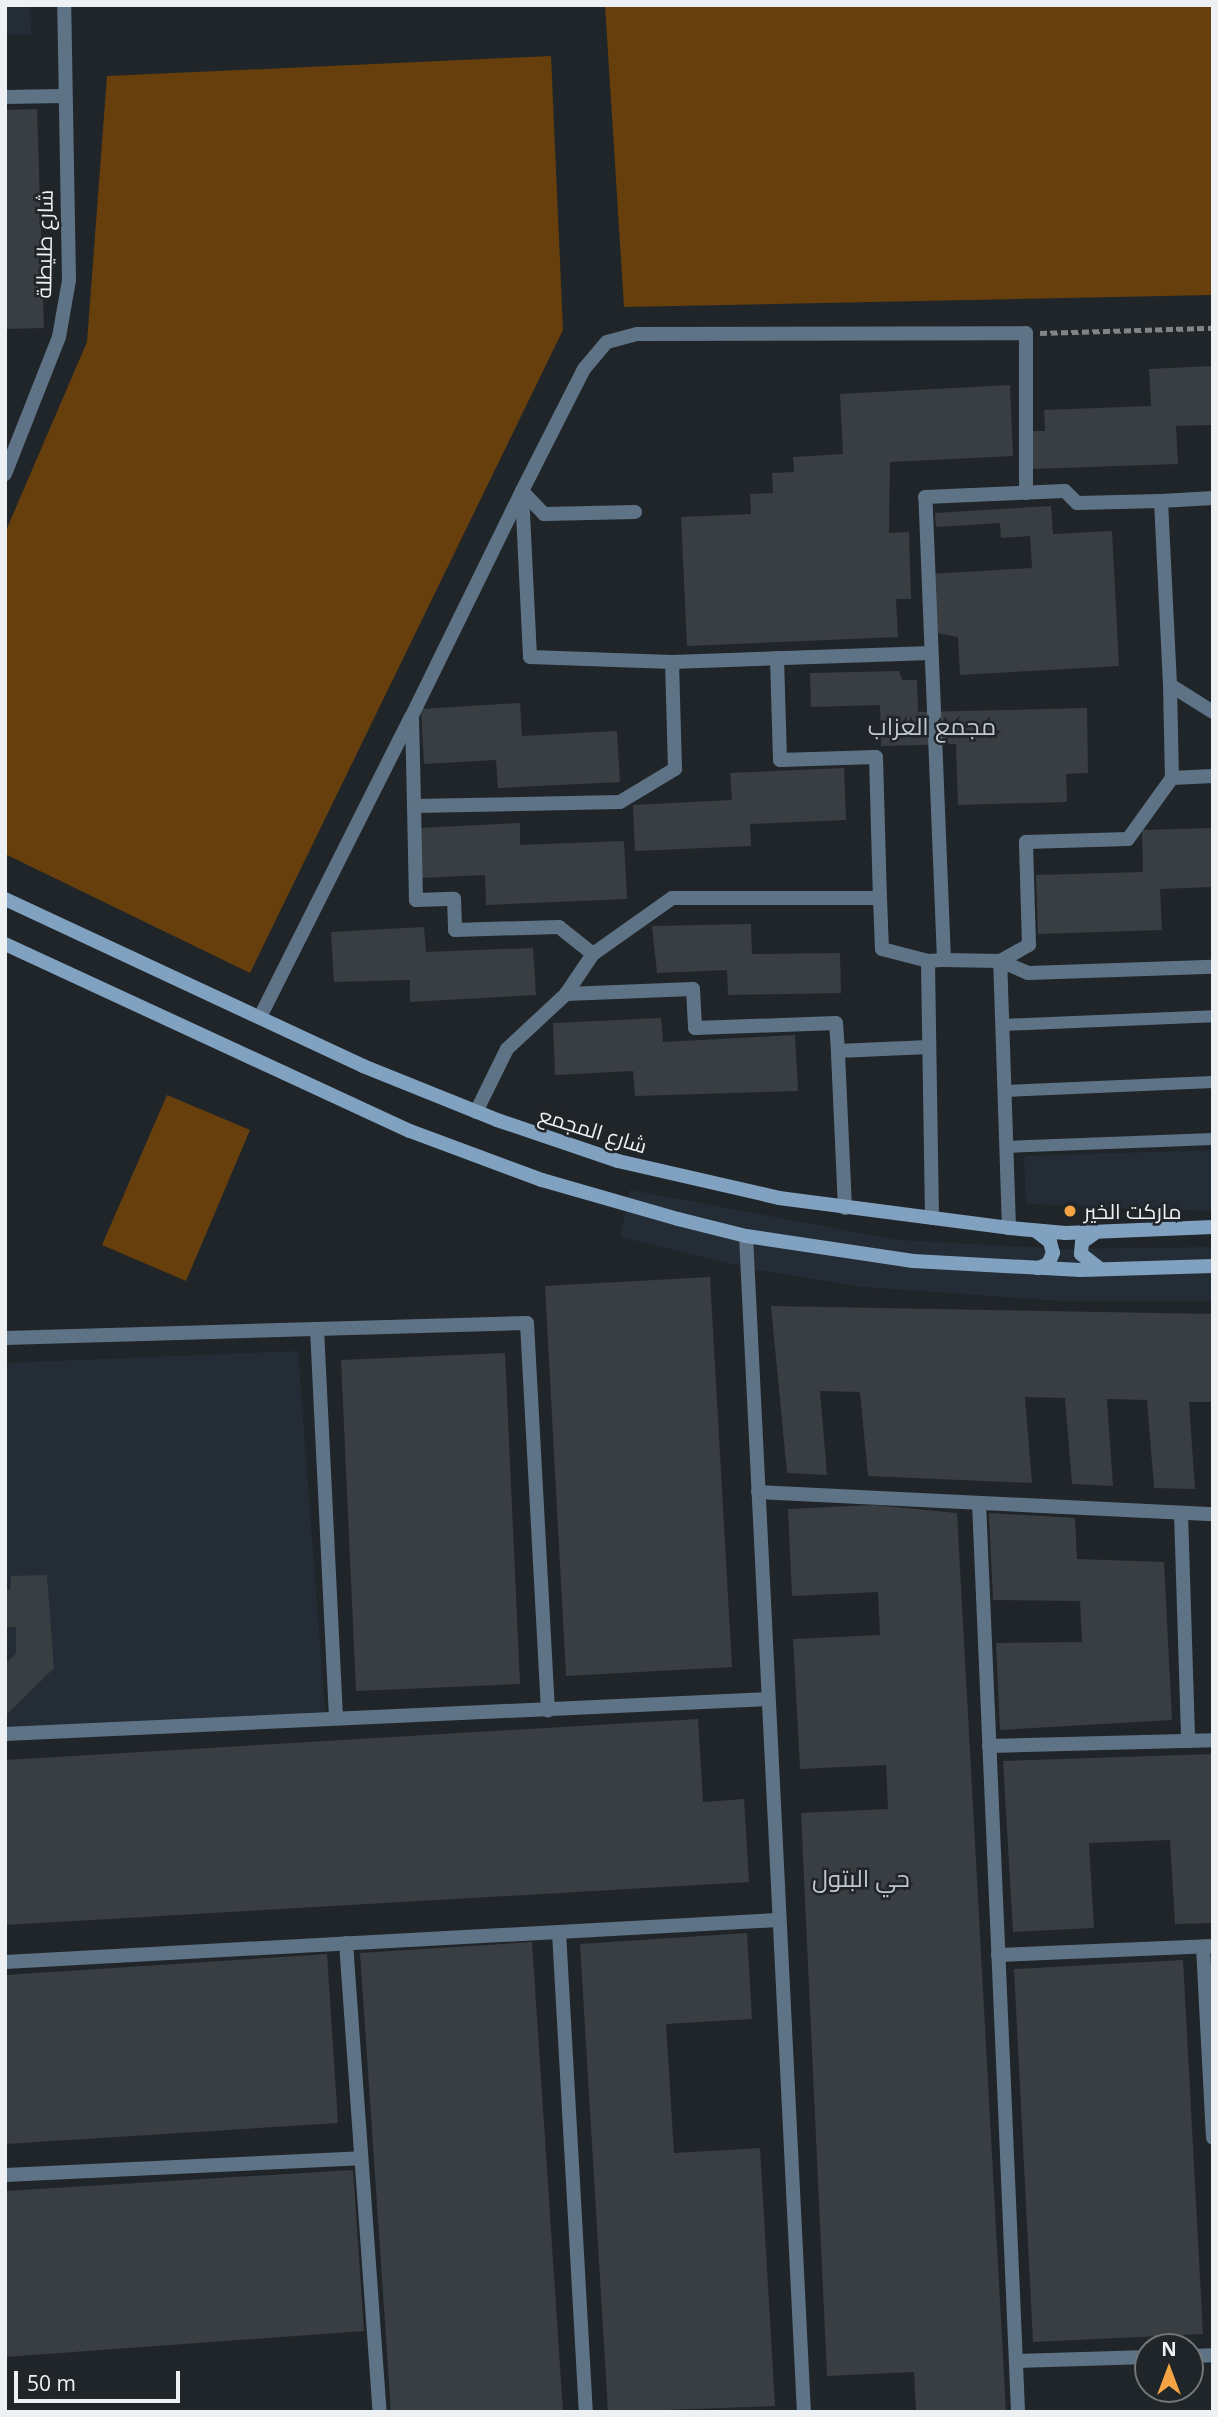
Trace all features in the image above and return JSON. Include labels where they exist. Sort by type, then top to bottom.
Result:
[{"type":"street","name":"شارع طليطلة","points":[[5,474],[59,337],[69,280],[64,5]]},
{"type":"street","points":[[5,97],[64,96]]},
{"type":"street","points":[[260,1017],[584,369],[607,342],[637,334],[1026,333],[1026,493]]},
{"type":"street","points":[[522,491],[544,514],[635,512]]},
{"type":"street","points":[[522,491],[530,657],[672,662],[931,653]]},
{"type":"street","points":[[944,960],[925,497],[1065,491],[1077,503],[1213,498]]},
{"type":"street","points":[[1000,961],[1029,945],[1026,842],[1128,839],[1172,778],[1161,501]]},
{"type":"street","points":[[777,658],[780,760],[876,757],[882,949],[928,961],[1000,961],[1028,974],[1213,967]]},
{"type":"street","points":[[414,806],[620,802],[675,769],[672,662]]},
{"type":"street","points":[[1170,685],[1213,712]]},
{"type":"street","points":[[412,716],[416,900],[454,899],[455,930],[559,927],[593,954]]},
{"type":"street","points":[[1172,778],[1213,776]]},
{"type":"street","points":[[476,1112],[507,1049],[566,994],[593,954],[672,898],[880,898]]},
{"type":"street","name":"شارع المجمع","points":[[5,899],[260,1017],[476,1112],[566,1145],[671,1175],[845,1208],[1036,1231],[1213,1227]]},
{"type":"street","points":[[5,944],[432,1140],[610,1201],[746,1236],[913,1261],[1033,1269],[1101,1270],[1213,1266]]},
{"type":"street","points":[[928,961],[932,1218]]},
{"type":"street","points":[[1000,961],[1009,1228]]},
{"type":"street","points":[[566,994],[693,989],[695,1028],[836,1023],[845,1208]]},
{"type":"street","points":[[838,1051],[929,1047]]},
{"type":"street","points":[[1033,1269],[1048,1264],[1053,1253],[1050,1242],[1036,1231]]},
{"type":"street","points":[[1100,1231],[1086,1237],[1081,1248],[1088,1264],[1101,1270]]},
{"type":"street","points":[[746,1236],[777,1920],[804,2412]]},
{"type":"street","points":[[5,1338],[527,1323],[548,1710]]},
{"type":"street","points":[[317,1329],[336,1718]]},
{"type":"street","points":[[758,1492],[1213,1514]]},
{"type":"street","points":[[979,1503],[1018,2412]]},
{"type":"street","points":[[1181,1513],[1188,1741]]},
{"type":"street","points":[[5,1734],[767,1699]]},
{"type":"street","points":[[989,1746],[1213,1740]]},
{"type":"street","points":[[5,1962],[777,1920]]},
{"type":"street","points":[[559,1932],[586,2412]]},
{"type":"street","points":[[346,1943],[380,2412]]},
{"type":"street","points":[[998,1955],[1208,1946],[1213,2138]]},
{"type":"street","points":[[5,2175],[361,2158]]},
{"type":"street","points":[[1016,2361],[1134,2357]]},
{"type":"lane","points":[[1002,1024],[1213,1016]]},
{"type":"lane","points":[[1004,1091],[1213,1082]]},
{"type":"lane","points":[[1006,1147],[1213,1139]]},
{"type":"path","points":[[1026,333],[1213,328]]},
{"type":"shaded area","points":[[5,5],[30,5],[31,35],[5,35]]},
{"type":"shaded area","points":[[605,5],[1213,5],[1213,295],[624,307]]},
{"type":"shaded area","points":[[551,56],[563,330],[250,973],[5,854],[5,533],[87,342],[107,76]]},
{"type":"shaded area","points":[[167,1095],[250,1130],[186,1281],[102,1245]]},
{"type":"shaded area","points":[[1213,1150],[1213,1211],[1026,1204],[1024,1156]]},
{"type":"shaded area","points":[[630,1190],[897,1240],[1067,1249],[1213,1247],[1213,1301],[1060,1301],[864,1287],[757,1270],[620,1237]]},
{"type":"shaded area","points":[[298,1351],[325,1713],[5,1730],[5,1363]]},
{"type":"building","points":[[37,109],[44,328],[5,329],[5,110]]},
{"type":"building","points":[[1213,366],[1213,425],[1176,426],[1178,464],[1030,469],[1028,431],[1045,431],[1044,410],[1151,406],[1149,369]]},
{"type":"building","points":[[1010,385],[1013,456],[890,462],[889,533],[909,532],[911,599],[896,599],[898,637],[687,646],[681,517],[751,514],[750,494],[773,493],[772,473],[794,472],[793,457],[843,454],[840,394]]},
{"type":"building","points":[[1051,506],[1053,534],[1112,531],[1119,666],[960,675],[958,637],[933,632],[929,574],[1032,568],[1030,536],[1001,538],[1000,523],[936,527],[935,513]]},
{"type":"building","points":[[899,671],[902,680],[917,680],[918,712],[1087,708],[1088,773],[1066,774],[1067,802],[958,805],[956,744],[881,746],[880,705],[811,707],[810,673]]},
{"type":"building","points":[[520,703],[522,736],[617,731],[620,782],[498,788],[496,760],[424,764],[421,709]]},
{"type":"building","points":[[844,768],[846,820],[750,824],[751,846],[635,851],[633,805],[732,800],[730,773]]},
{"type":"building","points":[[520,823],[520,845],[624,841],[627,899],[486,905],[485,875],[421,878],[419,828]]},
{"type":"building","points":[[1213,828],[1213,887],[1160,889],[1162,930],[1038,934],[1036,875],[1143,872],[1142,830]]},
{"type":"building","points":[[751,924],[752,954],[840,953],[841,993],[728,995],[727,970],[657,973],[652,926]]},
{"type":"building","points":[[424,927],[426,952],[533,948],[536,995],[410,1002],[410,980],[334,982],[331,932]]},
{"type":"building","points":[[661,1018],[663,1042],[795,1035],[798,1091],[635,1096],[633,1071],[555,1075],[553,1023]]},
{"type":"building","points":[[710,1277],[732,1667],[566,1676],[545,1286]]},
{"type":"building","points":[[771,1306],[1213,1314],[1213,1402],[1189,1402],[1195,1489],[1154,1488],[1147,1400],[1107,1399],[1113,1486],[1072,1484],[1065,1398],[1025,1397],[1032,1483],[868,1476],[860,1392],[820,1391],[827,1475],[787,1473]]},
{"type":"building","points":[[505,1353],[520,1684],[356,1691],[341,1360]]},
{"type":"building","points":[[874,1505],[957,1513],[1006,2412],[916,2412],[914,2372],[827,2376],[801,1813],[888,1809],[886,1765],[800,1769],[793,1639],[880,1635],[878,1592],[792,1596],[788,1509]]},
{"type":"building","points":[[989,1513],[1075,1518],[1077,1559],[1164,1562],[1172,1720],[1000,1730],[996,1643],[1082,1642],[1080,1601],[993,1600]]},
{"type":"building","points":[[47,1575],[54,1668],[5,1716],[5,1664],[16,1654],[16,1627],[5,1627],[5,1590],[10,1590],[11,1576]]},
{"type":"building","points":[[698,1719],[703,1802],[744,1799],[749,1882],[5,1925],[5,1760]]},
{"type":"building","points":[[1213,1754],[1213,1923],[1175,1924],[1170,1840],[1089,1843],[1094,1928],[1013,1932],[1003,1761]]},
{"type":"building","points":[[747,1933],[752,2019],[666,2024],[674,2153],[760,2148],[775,2406],[608,2412],[580,1944]]},
{"type":"building","points":[[532,1942],[563,2412],[391,2412],[360,1953]]},
{"type":"building","points":[[327,1954],[338,2123],[5,2144],[5,1975]]},
{"type":"building","points":[[1183,1960],[1203,2333],[1134,2333],[1134,2337],[1033,2342],[1014,1969]]},
{"type":"building","points":[[353,2170],[364,2331],[5,2357],[5,2191]]},
{"type":"place","name":"ماركت الخير","points":[[1070,1211]]},
{"type":"district","name":"مجمع العزاب","points":[[932,726]]},
{"type":"district","name":"حي البتول","points":[[861,1878]]}]
